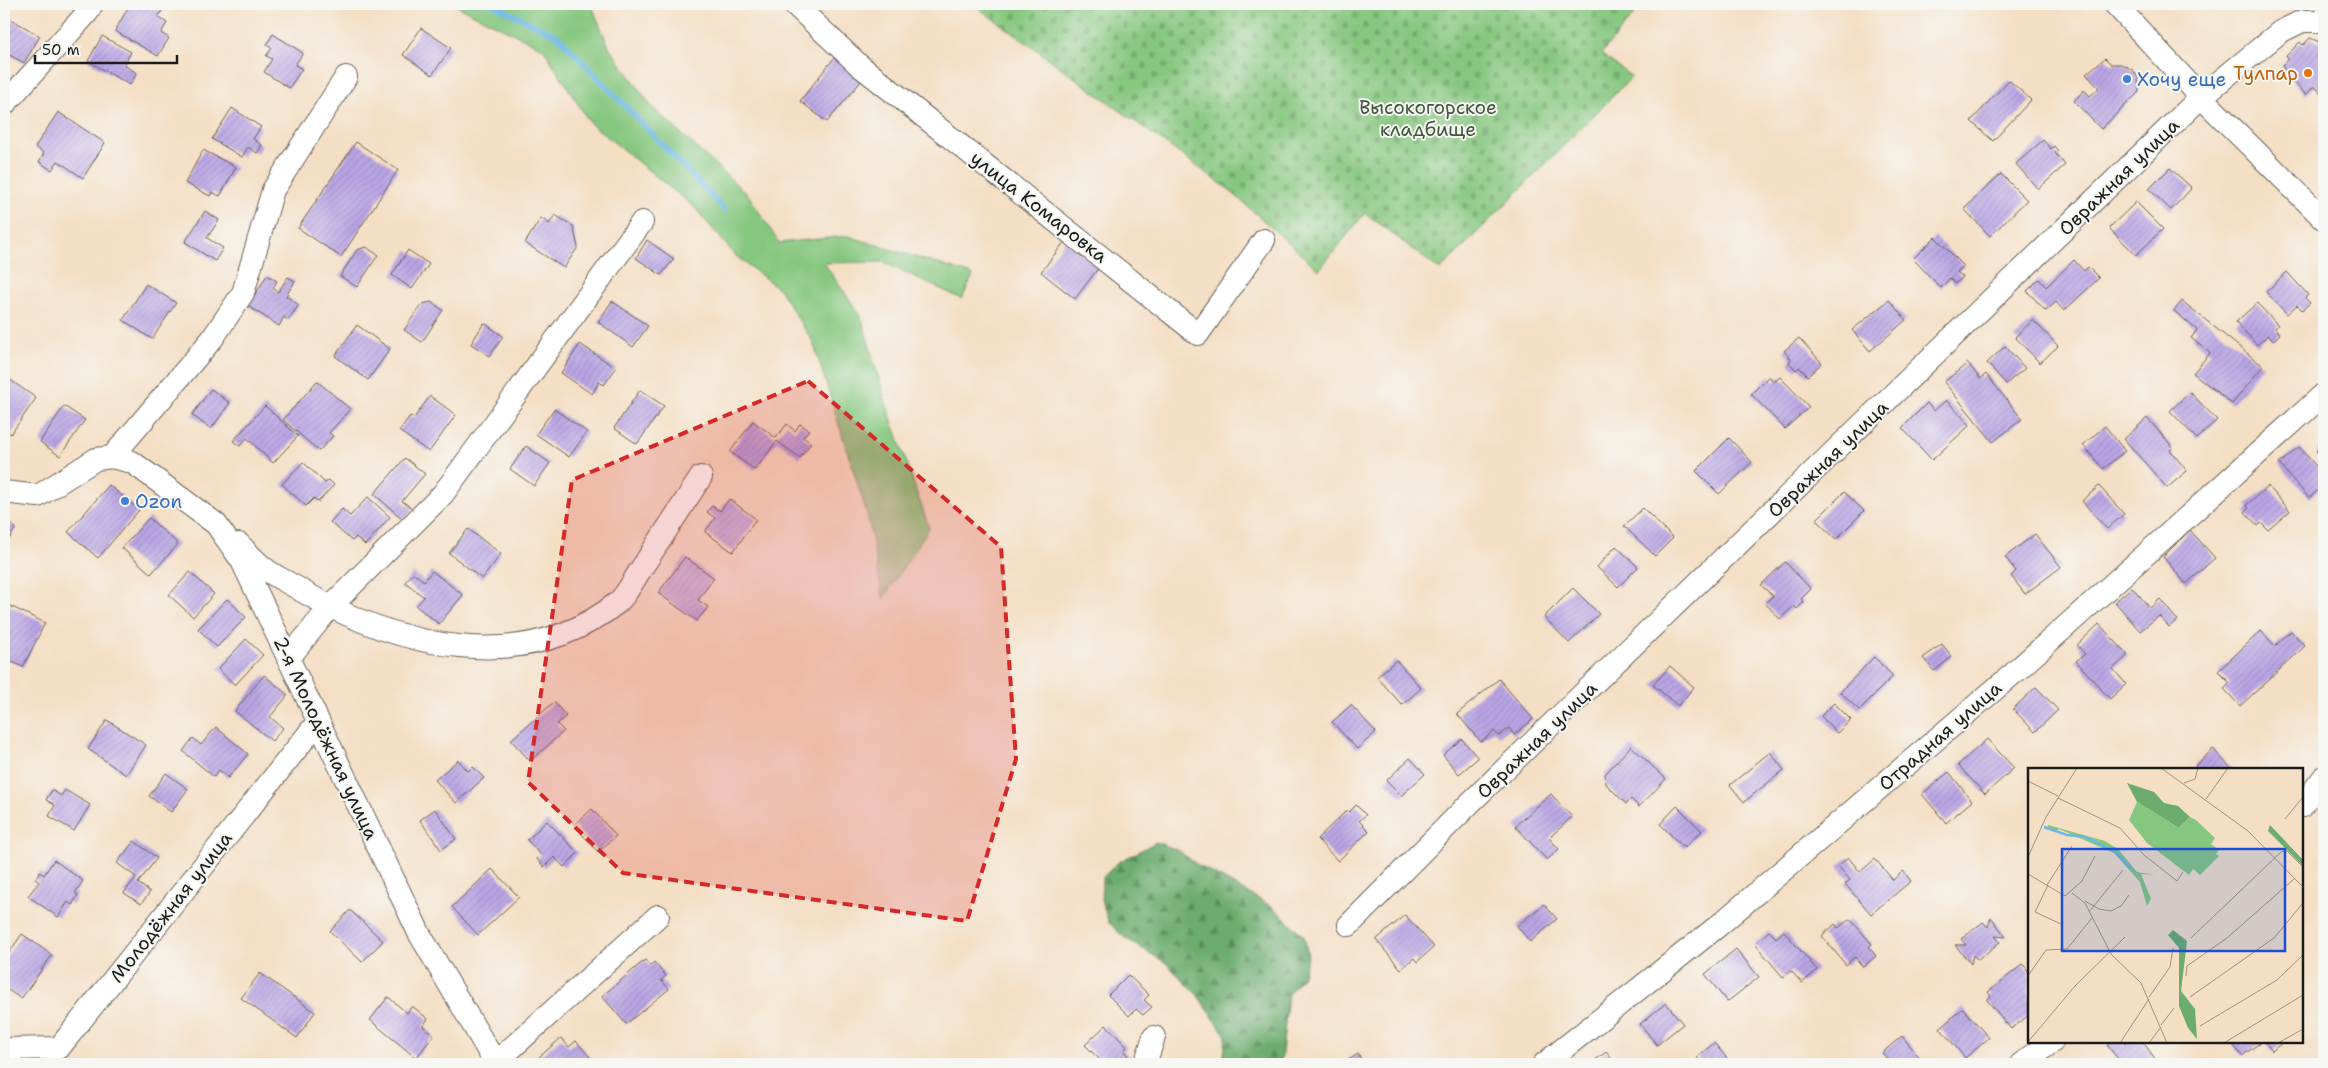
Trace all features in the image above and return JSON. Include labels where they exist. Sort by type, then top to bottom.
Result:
[{"type":"street","points":[[4,105],[87,13],[92,4]]},
{"type":"street","name":"улица Комаровка","points":[[794,4],[859,65],[1198,334],[1264,240]]},
{"type":"street","points":[[2115,4],[2201,97],[2324,219]]},
{"type":"street","name":"Овражная улица","points":[[1349,925],[1472,802],[2201,97],[2280,32],[2302,21],[2324,21]]},
{"type":"street","points":[[4,492],[38,496],[96,459],[112,457],[212,339],[243,293],[273,190],[346,77]]},
{"type":"street","points":[[288,659],[330,607],[443,494],[642,222]]},
{"type":"street","name":"Отрадная улица","points":[[1544,1064],[1718,926],[2007,678],[2324,394]]},
{"type":"street","name":"2-я Молодёжная улица","points":[[112,457],[132,462],[216,524],[242,561],[317,723],[419,933],[494,1064],[658,916]]},
{"type":"street","points":[[216,524],[264,568],[330,607],[390,632],[426,642],[455,646],[513,646],[563,635],[594,619],[619,601],[701,477]]},
{"type":"street","name":"Молодёжная улица","points":[[4,1049],[59,1048],[317,723]]},
{"type":"street","points":[[2303,805],[2324,777]]},
{"type":"street","points":[[1145,1064],[1154,1037]]},
{"type":"street","points":[[2021,1064],[2051,1043]]},
{"type":"highlighted area","points":[[808,381],[1001,547],[1016,759],[967,921],[623,873],[528,782],[572,480]]},
{"type":"green space","points":[[453,4],[591,4],[609,47],[652,107],[749,196],[779,243],[848,236],[973,275],[962,299],[883,262],[824,263],[861,316],[885,400],[929,528],[883,599],[868,517],[813,342],[779,289],[736,256],[694,207],[590,123],[543,48]]},
{"type":"green space","name":"Высокогорское кладбище","points":[[973,4],[1629,4],[1638,10],[1601,54],[1632,77],[1440,270],[1365,213],[1319,270],[1227,188]]},
{"type":"green space","points":[[1156,842],[1178,850],[1196,864],[1273,907],[1304,936],[1308,957],[1302,977],[1288,994],[1281,1064],[1223,1064],[1226,1036],[1198,996],[1166,963],[1125,938],[1109,923],[1101,900],[1102,878],[1117,863]]},
{"type":"building","points":[[130,4],[158,4],[164,7],[158,17],[167,23],[161,33],[169,38],[158,56],[115,31]]},
{"type":"building","points":[[4,15],[40,36],[24,63],[4,52]]},
{"type":"building","points":[[421,28],[451,48],[432,75],[403,55]]},
{"type":"building","points":[[273,34],[303,53],[295,65],[302,69],[289,88],[264,72],[272,59],[266,56],[272,48],[266,45]]},
{"type":"building","points":[[102,36],[131,52],[124,65],[137,73],[130,85],[88,61]]},
{"type":"building","points":[[2310,38],[2324,44],[2324,96],[2314,86],[2306,95],[2287,75],[2282,65],[2288,59],[2286,56],[2300,42],[2303,45]]},
{"type":"building","points":[[834,58],[862,80],[827,122],[800,101]]},
{"type":"building","points":[[2105,58],[2111,64],[2121,64],[2133,70],[2138,78],[2139,92],[2101,129],[2074,101],[2084,90],[2090,96],[2099,88],[2086,74]]},
{"type":"building","points":[[2009,80],[2031,100],[1993,141],[1971,121]]},
{"type":"building","points":[[232,108],[261,127],[253,139],[262,145],[257,153],[248,147],[242,157],[212,139]]},
{"type":"building","points":[[58,112],[105,143],[83,178],[58,161],[52,170],[39,162],[44,153],[35,147]]},
{"type":"building","points":[[2043,140],[2051,149],[2054,146],[2058,151],[2055,153],[2065,165],[2038,189],[2016,164]]},
{"type":"building","points":[[356,142],[398,170],[341,257],[298,228]]},
{"type":"building","points":[[203,150],[236,167],[220,196],[212,192],[210,196],[185,183]]},
{"type":"building","points":[[2170,168],[2192,188],[2171,210],[2149,189]]},
{"type":"building","points":[[2001,174],[2027,200],[1990,236],[1964,209]]},
{"type":"building","points":[[2136,202],[2163,229],[2136,255],[2109,228]]},
{"type":"building","points":[[205,211],[219,220],[207,238],[223,248],[215,261],[185,242]]},
{"type":"building","points":[[555,215],[573,226],[578,247],[564,268],[525,243],[541,218],[549,224]]},
{"type":"building","points":[[1935,237],[1964,266],[1957,272],[1963,277],[1955,284],[1950,278],[1941,288],[1913,259]]},
{"type":"building","points":[[647,240],[674,259],[661,275],[636,258]]},
{"type":"building","points":[[1065,241],[1099,267],[1075,299],[1041,272]]},
{"type":"building","points":[[366,247],[378,255],[357,287],[340,276],[357,250]]},
{"type":"building","points":[[408,250],[429,264],[412,289],[392,275]]},
{"type":"building","points":[[2074,260],[2084,271],[2088,267],[2099,278],[2064,311],[2056,302],[2046,311],[2027,291],[2039,279],[2046,287]]},
{"type":"building","points":[[2287,272],[2308,295],[2305,298],[2310,303],[2302,310],[2297,305],[2287,314],[2266,292]]},
{"type":"building","points":[[267,275],[277,281],[273,288],[278,292],[288,277],[295,281],[286,296],[299,305],[288,320],[284,317],[279,326],[248,306]]},
{"type":"building","points":[[146,284],[176,303],[152,339],[123,320]]},
{"type":"building","points":[[1889,300],[1906,320],[1870,351],[1852,330]]},
{"type":"building","points":[[612,301],[648,326],[633,347],[598,322]]},
{"type":"building","points":[[2182,301],[2263,366],[2232,404],[2193,373],[2210,353],[2191,338],[2197,330],[2174,311]]},
{"type":"building","points":[[431,302],[443,310],[422,342],[404,330],[422,304]]},
{"type":"building","points":[[2257,303],[2278,325],[2275,328],[2280,334],[2273,341],[2268,335],[2257,345],[2236,322]]},
{"type":"building","points":[[2033,320],[2058,346],[2040,363],[2015,337]]},
{"type":"building","points":[[484,323],[503,336],[490,356],[471,344]]},
{"type":"building","points":[[357,325],[390,349],[368,380],[335,356]]},
{"type":"building","points":[[1799,338],[1822,363],[1808,376],[1799,367],[1796,370],[1789,362],[1791,359],[1784,351]]},
{"type":"building","points":[[580,344],[616,368],[604,385],[599,382],[592,394],[561,373]]},
{"type":"building","points":[[2005,346],[2025,368],[2006,384],[1987,363]]},
{"type":"building","points":[[1968,363],[1980,379],[1986,374],[2022,419],[1993,442],[1944,382]]},
{"type":"building","points":[[1769,376],[1774,382],[1780,377],[1809,407],[1785,429],[1751,394]]},
{"type":"building","points":[[6,377],[36,398],[11,434],[4,430],[4,380]]},
{"type":"building","points":[[317,381],[350,409],[329,433],[333,436],[319,451],[283,420]]},
{"type":"building","points":[[211,389],[230,403],[211,429],[192,415]]},
{"type":"building","points":[[640,390],[664,406],[637,444],[614,428]]},
{"type":"building","points":[[2190,392],[2217,420],[2197,439],[2170,411]]},
{"type":"building","points":[[430,396],[456,415],[429,452],[399,431],[410,416],[414,418]]},
{"type":"building","points":[[1946,400],[1970,425],[1932,460],[1902,428],[1927,403],[1934,411]]},
{"type":"building","points":[[64,406],[85,420],[60,456],[40,442]]},
{"type":"building","points":[[265,406],[298,436],[273,463],[247,438],[240,446],[233,441]]},
{"type":"building","points":[[554,409],[587,432],[569,457],[536,434]]},
{"type":"building","points":[[2147,418],[2173,447],[2170,450],[2187,471],[2167,488],[2124,439]]},
{"type":"building","points":[[753,421],[776,438],[787,424],[795,431],[800,424],[809,430],[803,437],[811,443],[800,458],[777,441],[755,470],[730,452]]},
{"type":"building","points":[[2105,426],[2125,451],[2103,469],[2083,445]]},
{"type":"building","points":[[1729,438],[1752,462],[1719,494],[1696,471]]},
{"type":"building","points":[[2324,442],[2324,460],[2316,451]]},
{"type":"building","points":[[526,446],[550,463],[534,486],[510,469]]},
{"type":"building","points":[[2299,447],[2324,475],[2324,485],[2309,498],[2279,464]]},
{"type":"building","points":[[405,458],[425,474],[402,501],[413,509],[404,520],[374,494]]},
{"type":"building","points":[[303,462],[325,483],[329,480],[334,485],[318,502],[314,498],[306,506],[282,484]]},
{"type":"building","points":[[109,485],[139,510],[98,558],[68,532]]},
{"type":"building","points":[[2099,486],[2124,514],[2107,529],[2082,501]]},
{"type":"building","points":[[2268,486],[2290,511],[2268,530],[2261,523],[2258,526],[2245,512],[2249,508],[2246,505]]},
{"type":"building","points":[[1844,492],[1864,511],[1836,539],[1816,520]]},
{"type":"building","points":[[368,497],[390,517],[365,545],[356,537],[352,541],[330,522],[342,509],[350,516]]},
{"type":"building","points":[[729,499],[756,519],[733,552],[705,532],[715,518],[707,512],[712,506],[720,511]]},
{"type":"building","points":[[1643,508],[1673,538],[1655,556],[1624,526]]},
{"type":"building","points":[[149,518],[178,544],[151,574],[122,548]]},
{"type":"building","points":[[4,520],[16,528],[7,542],[4,540]]},
{"type":"building","points":[[468,529],[501,554],[482,579],[449,553]]},
{"type":"building","points":[[2190,530],[2215,558],[2186,584],[2163,557]]},
{"type":"building","points":[[2035,534],[2061,567],[2025,594],[2011,576],[2016,571],[2005,557]]},
{"type":"building","points":[[1616,546],[1638,567],[1618,587],[1597,567]]},
{"type":"building","points":[[685,557],[714,578],[698,600],[708,607],[697,621],[658,593]]},
{"type":"building","points":[[1785,562],[1811,589],[1801,599],[1804,602],[1797,609],[1794,606],[1780,619],[1765,603],[1773,596],[1761,585]]},
{"type":"building","points":[[432,571],[463,595],[439,624],[416,606],[424,597],[405,582],[413,573],[424,581]]},
{"type":"building","points":[[190,572],[214,594],[193,617],[169,595]]},
{"type":"building","points":[[2132,587],[2150,608],[2160,599],[2177,620],[2169,627],[2159,616],[2140,631],[2115,602]]},
{"type":"building","points":[[1573,588],[1599,614],[1569,643],[1544,617]]},
{"type":"building","points":[[227,599],[246,617],[217,647],[198,629]]},
{"type":"building","points":[[4,603],[45,623],[23,667],[4,658]]},
{"type":"building","points":[[2099,624],[2128,655],[2113,669],[2126,684],[2110,699],[2076,661],[2085,654],[2077,645]]},
{"type":"building","points":[[2261,631],[2275,646],[2291,631],[2305,646],[2240,706],[2224,689],[2230,683],[2218,671]]},
{"type":"building","points":[[246,639],[263,655],[235,685],[218,669]]},
{"type":"building","points":[[1942,644],[1952,657],[1934,671],[1923,658]]},
{"type":"building","points":[[1874,657],[1893,676],[1859,710],[1840,692]]},
{"type":"building","points":[[1396,660],[1421,688],[1402,705],[1377,677]]},
{"type":"building","points":[[1670,666],[1694,687],[1678,706],[1653,685]]},
{"type":"building","points":[[264,675],[288,695],[270,717],[283,728],[272,741],[235,711]]},
{"type":"building","points":[[1499,679],[1533,719],[1514,735],[1509,728],[1499,736],[1494,731],[1481,742],[1457,714]]},
{"type":"building","points":[[2036,687],[2058,710],[2035,732],[2013,709]]},
{"type":"building","points":[[554,702],[566,716],[557,724],[564,731],[530,761],[511,740]]},
{"type":"building","points":[[1834,703],[1851,720],[1837,733],[1821,716]]},
{"type":"building","points":[[1351,705],[1376,732],[1357,749],[1332,722]]},
{"type":"building","points":[[107,720],[146,745],[126,775],[88,749]]},
{"type":"building","points":[[216,727],[248,754],[228,778],[219,770],[214,777],[183,751],[193,738],[201,745]]},
{"type":"building","points":[[1462,739],[1478,758],[1459,774],[1443,755]]},
{"type":"building","points":[[1987,739],[2014,768],[1985,794],[1958,765]]},
{"type":"building","points":[[1631,746],[1666,779],[1639,807],[1631,799],[1626,804],[1606,784],[1605,774]]},
{"type":"building","points":[[2213,749],[2231,768],[2196,768],[2195,766]]},
{"type":"building","points":[[1770,752],[1784,770],[1744,802],[1730,785]]},
{"type":"building","points":[[1410,758],[1425,774],[1401,796],[1386,781]]},
{"type":"building","points":[[458,760],[468,771],[473,767],[484,778],[456,803],[435,780]]},
{"type":"building","points":[[1949,772],[1972,801],[1946,823],[1922,794]]},
{"type":"building","points":[[166,773],[188,789],[171,812],[149,796]]},
{"type":"building","points":[[52,790],[61,796],[65,790],[90,805],[74,831],[49,816],[55,805],[46,800]]},
{"type":"building","points":[[1551,794],[1572,817],[1549,838],[1559,849],[1547,860],[1515,826]]},
{"type":"building","points":[[1356,805],[1366,815],[1359,821],[1369,831],[1338,861],[1317,839],[1347,810],[1349,812]]},
{"type":"building","points":[[1677,806],[1702,831],[1684,848],[1660,824]]},
{"type":"building","points":[[435,809],[456,839],[441,850],[420,820]]},
{"type":"building","points":[[592,809],[616,836],[598,852],[574,825]]},
{"type":"building","points":[[547,821],[578,853],[564,867],[554,857],[544,867],[537,859],[541,855],[527,840]]},
{"type":"building","points":[[134,841],[157,858],[138,883],[150,892],[141,904],[124,893],[136,877],[117,863]]},
{"type":"building","points":[[1848,857],[1860,872],[1875,859],[1893,880],[1903,871],[1911,881],[1871,914],[1845,884],[1850,880],[1838,866]]},
{"type":"building","points":[[54,860],[83,881],[75,893],[78,895],[72,905],[68,902],[58,917],[28,896],[39,882],[35,879],[40,872],[44,875]]},
{"type":"building","points":[[492,869],[519,897],[478,935],[452,907]]},
{"type":"building","points":[[1544,904],[1557,919],[1530,942],[1517,926]]},
{"type":"building","points":[[350,910],[383,941],[362,962],[330,931]]},
{"type":"building","points":[[1405,915],[1434,947],[1417,962],[1414,958],[1401,969],[1376,940]]},
{"type":"building","points":[[1991,917],[2006,937],[1995,936],[2000,942],[1978,960],[1973,955],[1971,964],[1955,945],[1966,945],[1961,939],[1983,922],[1988,927]]},
{"type":"building","points":[[1850,919],[1872,944],[1869,947],[1876,956],[1863,967],[1855,957],[1846,965],[1822,936],[1835,924],[1838,928]]},
{"type":"building","points":[[1769,931],[1776,938],[1784,931],[1817,970],[1802,983],[1791,971],[1783,977],[1755,944]]},
{"type":"building","points":[[22,934],[52,955],[21,999],[4,987],[4,960]]},
{"type":"building","points":[[1736,949],[1759,977],[1727,1002],[1705,974]]},
{"type":"building","points":[[645,960],[650,966],[654,962],[666,976],[661,980],[669,989],[626,1024],[602,996]]},
{"type":"building","points":[[2023,964],[2028,971],[2028,1016],[2011,1029],[1987,1000],[1991,996],[1988,992]]},
{"type":"building","points":[[260,973],[315,1012],[297,1038],[241,998]]},
{"type":"building","points":[[1128,975],[1149,995],[1144,1000],[1152,1007],[1143,1015],[1136,1009],[1129,1016],[1108,995]]},
{"type":"building","points":[[388,997],[407,1013],[412,1006],[428,1019],[423,1026],[434,1035],[416,1058],[370,1020]]},
{"type":"building","points":[[1666,1003],[1683,1024],[1657,1045],[1640,1024]]},
{"type":"building","points":[[1963,1008],[1989,1038],[1965,1058],[1940,1028]]},
{"type":"building","points":[[1106,1025],[1127,1047],[1124,1051],[1129,1057],[1121,1064],[1113,1060],[1108,1064],[1104,1064],[1085,1045]]},
{"type":"building","points":[[1902,1036],[1925,1064],[1892,1064],[1882,1053]]},
{"type":"building","points":[[561,1038],[569,1047],[576,1041],[596,1064],[531,1064]]},
{"type":"building","points":[[1714,1043],[1732,1064],[1703,1064],[1697,1057]]},
{"type":"building","points":[[2110,1043],[2144,1043],[2156,1060],[2150,1064],[2114,1064],[2119,1060],[2107,1045]]},
{"type":"building","points":[[2232,1043],[2260,1043],[2242,1056]]},
{"type":"building","points":[[2266,1043],[2282,1043],[2272,1051]]},
{"type":"building","points":[[1606,1052],[1616,1064],[1590,1064]]},
{"type":"building","points":[[1358,1054],[1364,1064],[1342,1064]]},
{"type":"waterway","points":[[492,4],[558,36],[725,210]]},
{"type":"place","name":"Тулпар","points":[[2308,73]]},
{"type":"place","name":"Хочу еще","points":[[2127,79]]},
{"type":"place","name":"Ozon","points":[[125,501]]}]
